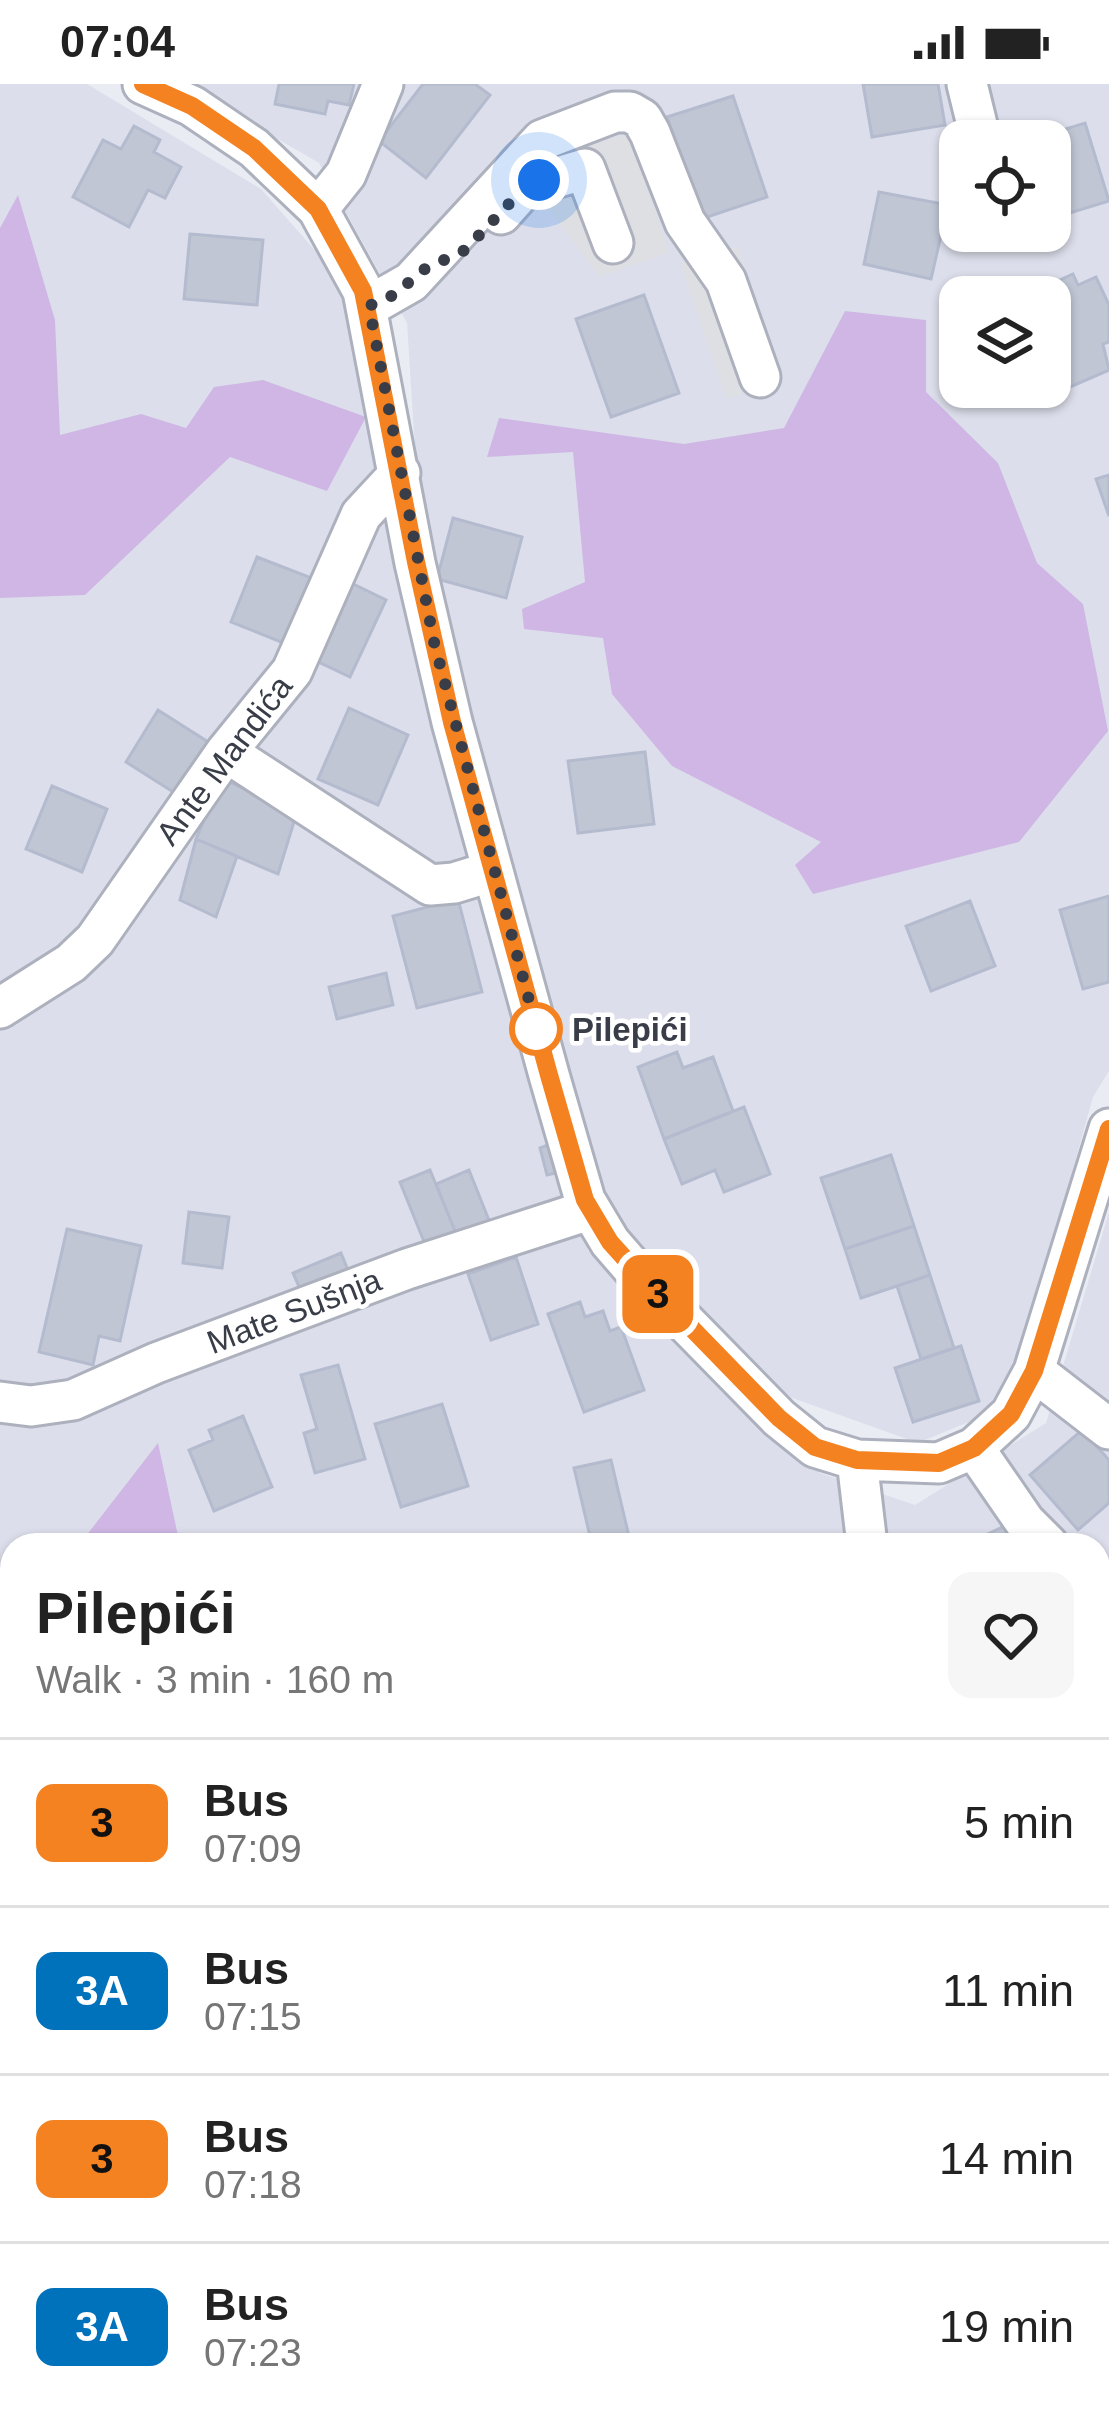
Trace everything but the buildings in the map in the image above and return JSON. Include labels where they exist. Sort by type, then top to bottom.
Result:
[{"type":"street","points":[[143,84],[192,106],[254,148],[318,209],[351,264],[369,306],[416,562],[452,722],[493,871],[590,1210],[637,1272],[779,1418],[815,1447],[857,1460],[939,1463],[974,1448],[1011,1414],[1034,1371],[1109,1129]]},
{"type":"street","points":[[318,209],[346,174],[383,84]]},
{"type":"street","points":[[967,84],[976,120]]},
{"type":"street","points":[[369,306],[398,293],[542,140],[615,112],[630,112],[642,119],[650,133],[685,222],[726,281],[760,377]]},
{"type":"street","points":[[419,272],[465,250],[525,187],[585,169],[613,243]]},
{"type":"street","name":"Ante Mandića","points":[[0,1008],[70,963],[94,940],[226,752],[292,671],[361,515],[400,473]]},
{"type":"street","points":[[226,752],[430,885],[493,871]]},
{"type":"street","name":"Mate Sušnja","points":[[0,1402],[31,1406],[73,1400],[156,1363],[406,1269],[590,1210]]},
{"type":"street","points":[[1034,1371],[1109,1429]]},
{"type":"street","points":[[974,1448],[1036,1533]]},
{"type":"street","points":[[857,1460],[866,1533]]},
{"type":"shaded area","points":[[0,84],[87,84],[261,189],[342,281],[538,1103],[588,1250],[820,1473],[915,1505],[1046,1423],[1109,1212],[1109,1533],[0,1533]]},
{"type":"shaded area","points":[[183,84],[1109,84],[1109,1071],[1093,1097],[1027,1333],[988,1414],[918,1443],[784,1395],[592,1196],[421,544],[407,323],[319,163]]},
{"type":"shaded area","points":[[629,133],[669,252],[599,277],[525,176],[540,161]]},
{"type":"shaded area","points":[[18,195],[55,320],[60,435],[141,414],[186,428],[214,387],[263,380],[366,417],[327,491],[230,457],[85,595],[0,598],[0,228]]},
{"type":"shaded area","points":[[738,247],[783,379],[727,399],[680,263]]},
{"type":"shaded area","points":[[845,311],[926,320],[926,392],[998,463],[1037,563],[1083,604],[1108,731],[1019,842],[813,894],[795,865],[821,842],[672,766],[612,694],[603,638],[524,629],[522,609],[585,582],[573,452],[487,457],[499,418],[684,444],[784,428]]},
{"type":"shaded area","points":[[158,1443],[177,1533],[88,1533]]},
{"type":"bus line","name":"3","points":[[143,84],[192,106],[254,148],[318,209],[363,291],[452,722],[549,1075],[585,1200],[610,1242],[637,1272],[730,1370],[815,1447],[857,1460],[939,1463],[974,1448],[1011,1414],[1034,1371],[1109,1129]]},
{"type":"place","name":"Pilepići","points":[[536,1029]]},
{"type":"route","points":[[536,1029],[538,1034],[452,722],[416,562],[369,306],[398,293],[419,272],[465,250],[525,187],[539,180]]}]
